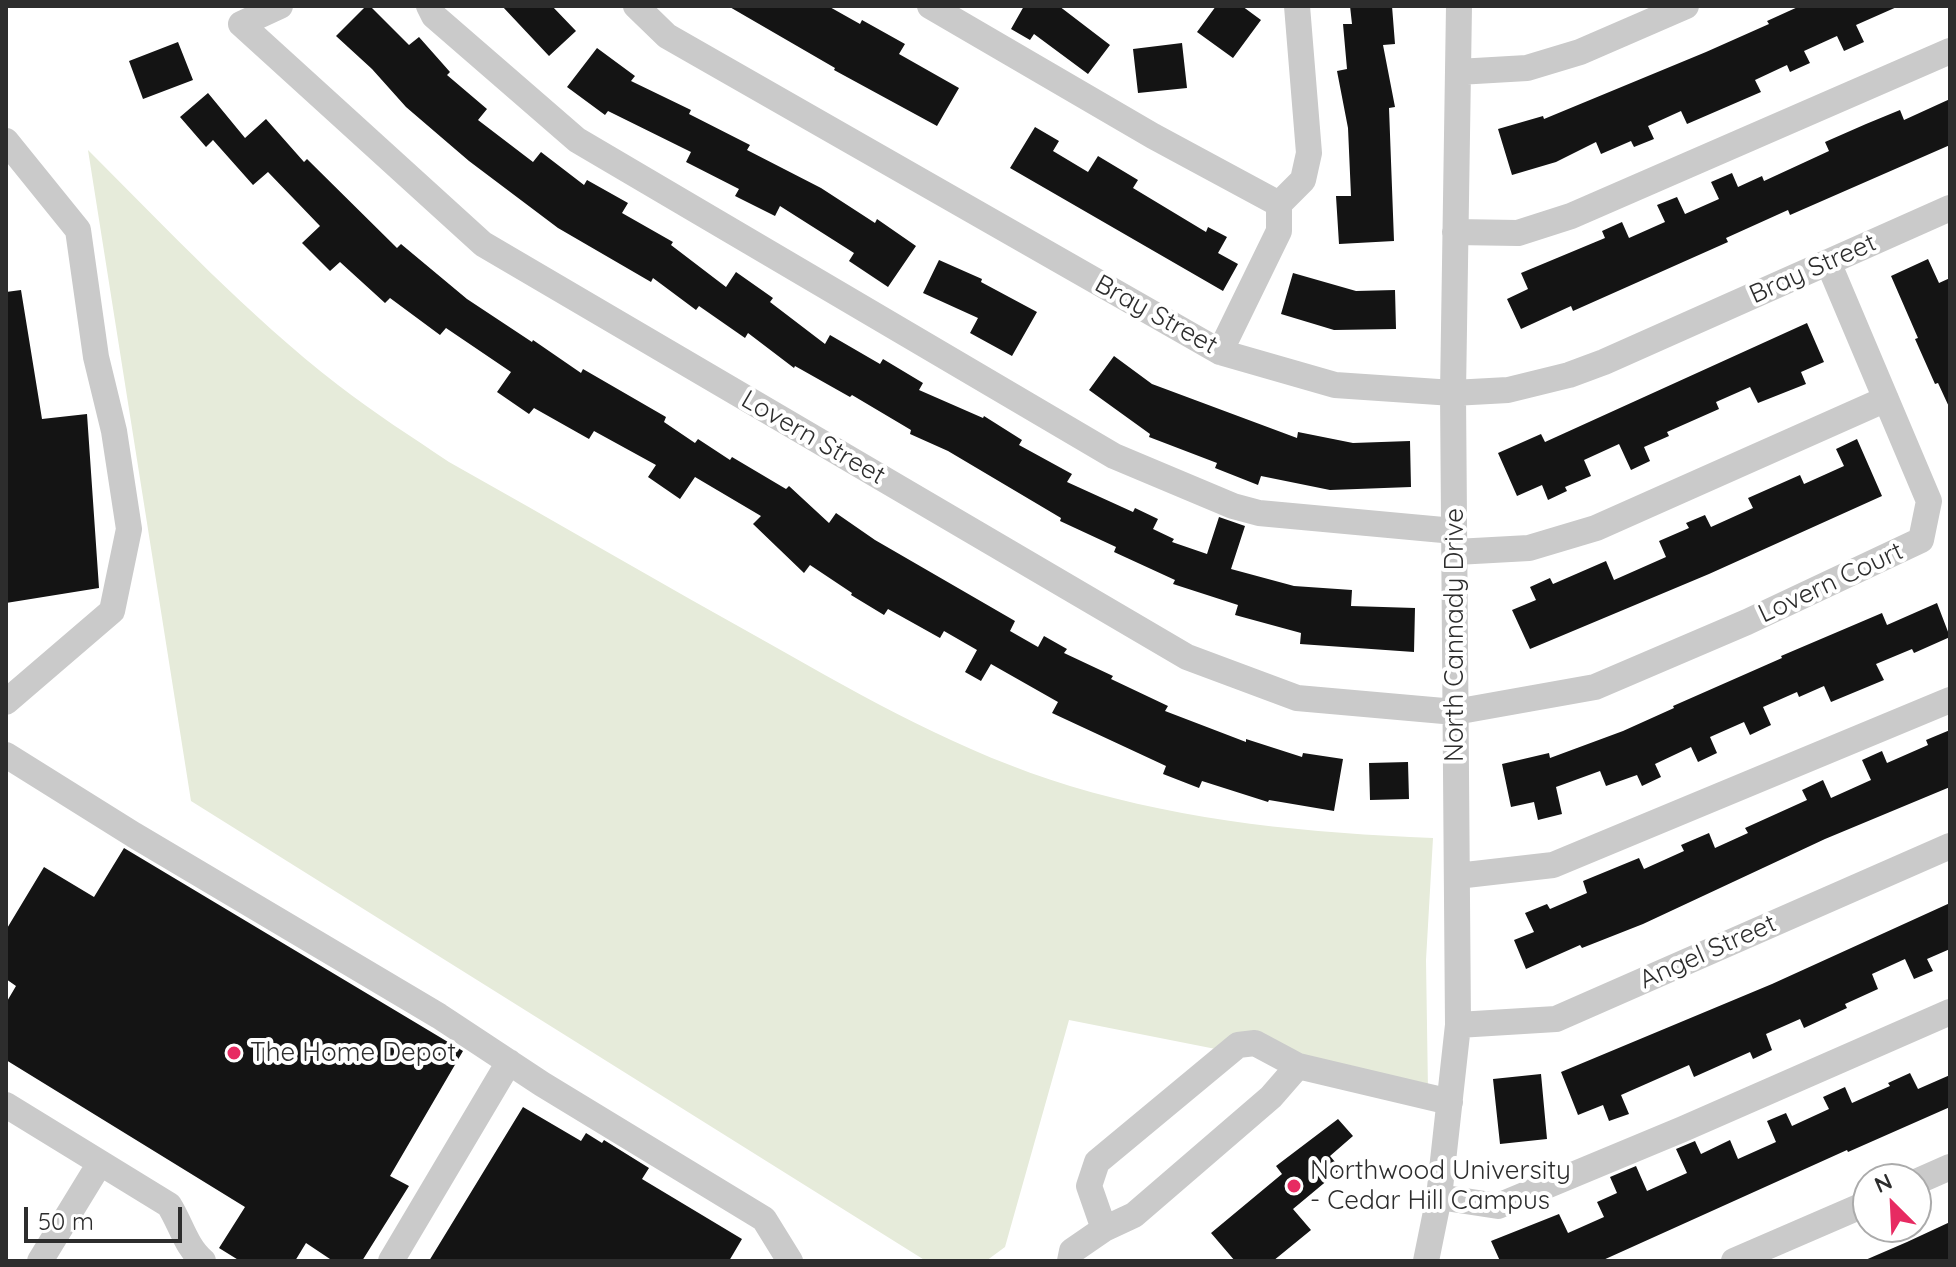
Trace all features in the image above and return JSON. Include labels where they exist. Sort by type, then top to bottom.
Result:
[{"type":"street","name":"Lovern Street","points":[[280,6],[241,24],[483,244],[1187,657],[1297,698],[1455,712]]},
{"type":"street","points":[[429,6],[434,16],[577,140],[1114,456],[1233,506],[1259,513],[1455,541],[1529,548],[1596,528],[1886,399]]},
{"type":"street","name":"Bray Street","points":[[636,6],[667,36],[1220,352],[1335,385],[1453,393],[1508,390],[1569,375],[1950,208]]},
{"type":"street","points":[[930,6],[1153,136],[1279,204]]},
{"type":"street","points":[[1220,352],[1279,231],[1279,204],[1303,180],[1309,153],[1297,6]]},
{"type":"street","name":"North Cannady Drive","points":[[1426,1261],[1439,1197],[1458,1025],[1453,393],[1459,6]]},
{"type":"street","points":[[1458,72],[1527,68],[1580,52],[1686,6]]},
{"type":"street","points":[[1455,232],[1518,233],[1571,216],[1950,51]]},
{"type":"street","points":[[6,141],[78,230],[96,357],[114,431],[129,529],[112,611],[6,702]]},
{"type":"street","name":"Lovern Court","points":[[1455,712],[1595,687],[1747,622],[1921,540],[1929,501],[1828,262]]},
{"type":"street","points":[[1457,876],[1553,865],[1950,700]]},
{"type":"street","points":[[6,755],[134,835],[439,1016],[764,1219],[790,1261]]},
{"type":"street","name":"Angel Street","points":[[1458,1025],[1556,1019],[1950,846]]},
{"type":"street","points":[[1439,1197],[1498,1206],[1950,1012]]},
{"type":"street","points":[[1104,1229],[1089,1186],[1097,1162],[1238,1045],[1255,1043],[1298,1066],[1450,1102]]},
{"type":"street","points":[[391,1261],[509,1062]]},
{"type":"street","points":[[1070,1261],[1072,1251],[1104,1229],[1134,1215],[1271,1097],[1298,1066]]},
{"type":"street","points":[[6,1105],[169,1205],[182,1226],[191,1251],[203,1261]]},
{"type":"street","points":[[40,1261],[100,1163]]},
{"type":"street","points":[[1734,1261],[1852,1210]]},
{"type":"green space","points":[[88,150],[272,330],[379,415],[449,462],[806,665],[916,723],[1030,773],[1160,809],[1295,829],[1433,838],[1426,960],[1428,1091],[1069,1020],[1005,1247],[986,1261],[926,1261],[191,801]]},
{"type":"building","points":[[366,6],[370,6],[409,45],[419,37],[450,72],[447,75],[487,109],[478,120],[533,162],[541,152],[584,185],[587,180],[628,203],[622,213],[673,242],[671,245],[726,287],[736,272],[773,298],[770,302],[825,344],[830,335],[880,364],[883,359],[923,383],[919,390],[984,416],[1022,440],[1019,445],[1072,474],[1067,482],[1133,512],[1135,508],[1158,519],[1153,529],[1174,539],[1172,542],[1207,554],[1219,517],[1245,526],[1231,569],[1294,586],[1352,590],[1351,606],[1415,608],[1414,652],[1300,644],[1301,633],[1235,615],[1238,605],[1173,584],[1175,580],[1114,552],[1116,547],[1060,521],[1061,518],[948,451],[910,434],[911,430],[852,395],[850,397],[794,368],[748,333],[745,338],[699,306],[696,310],[653,278],[651,282],[558,228],[469,161],[406,107],[372,69],[336,36]]},
{"type":"building","points":[[502,6],[552,6],[576,31],[549,56]]},
{"type":"building","points":[[728,6],[828,6],[860,24],[862,20],[905,44],[899,54],[959,88],[937,126],[834,70]]},
{"type":"building","points":[[1024,6],[1059,6],[1110,45],[1088,74],[1034,34],[1030,40],[1011,29]]},
{"type":"building","points":[[1216,6],[1242,6],[1261,20],[1233,58],[1197,32]]},
{"type":"building","points":[[1350,6],[1392,6],[1395,44],[1383,45],[1395,107],[1389,108],[1394,241],[1339,244],[1336,196],[1351,196],[1348,128],[1337,71],[1347,69],[1343,24],[1352,24]]},
{"type":"building","points":[[1800,6],[1899,6],[1856,25],[1864,42],[1844,51],[1837,36],[1804,51],[1810,63],[1790,72],[1787,65],[1755,80],[1761,92],[1687,124],[1681,111],[1648,126],[1654,139],[1634,147],[1631,141],[1601,154],[1596,142],[1556,162],[1512,175],[1498,129],[1543,116],[1544,119],[1706,52],[1769,24],[1767,21]]},
{"type":"building","points":[[178,42],[193,80],[143,99],[129,61]]},
{"type":"building","points":[[1182,43],[1187,88],[1138,93],[1133,49]]},
{"type":"building","points":[[597,48],[635,76],[631,81],[691,110],[689,114],[750,145],[747,150],[821,188],[875,223],[877,219],[916,246],[888,287],[849,261],[854,253],[780,206],[775,216],[735,196],[739,189],[686,162],[691,152],[608,111],[605,115],[567,87]]},
{"type":"building","points":[[208,93],[245,138],[266,119],[304,162],[307,159],[397,248],[401,244],[467,299],[581,373],[583,369],[666,417],[664,422],[695,443],[698,439],[730,460],[732,457],[786,489],[789,486],[829,523],[836,513],[875,540],[1015,621],[1010,631],[1038,647],[1044,636],[1067,649],[1064,653],[1168,706],[1165,711],[1246,742],[1246,739],[1302,757],[1303,753],[1343,759],[1334,811],[1268,802],[1202,781],[1199,788],[1163,774],[1166,766],[1052,713],[1058,702],[991,664],[981,681],[965,672],[977,650],[944,631],[940,638],[888,609],[884,615],[810,565],[804,573],[753,524],[761,516],[695,477],[680,499],[648,477],[656,465],[594,431],[589,439],[534,408],[529,414],[497,392],[511,372],[446,328],[440,335],[390,298],[385,303],[340,262],[330,271],[302,243],[320,226],[268,172],[253,185],[213,140],[206,147],[180,117]]},
{"type":"building","points":[[1950,99],[1950,145],[1790,215],[1788,210],[1726,238],[1728,242],[1573,311],[1571,306],[1521,329],[1507,299],[1528,289],[1521,273],[1605,238],[1602,231],[1622,222],[1629,238],[1665,222],[1657,205],[1677,197],[1685,214],[1719,199],[1711,182],[1732,173],[1738,187],[1762,176],[1764,181],[1829,151],[1825,142],[1900,110],[1904,120]]},
{"type":"building","points":[[1035,127],[1059,141],[1053,151],[1088,172],[1098,156],[1138,180],[1133,188],[1206,232],[1208,227],[1227,237],[1218,253],[1238,264],[1223,291],[1010,168]]},
{"type":"building","points":[[1928,259],[1939,283],[1950,278],[1950,409],[1915,339],[1918,338],[1891,276]]},
{"type":"building","points":[[939,260],[982,279],[981,282],[1037,312],[1012,356],[970,333],[978,318],[923,293]]},
{"type":"building","points":[[1293,273],[1356,291],[1395,290],[1396,329],[1334,330],[1281,314]]},
{"type":"building","points":[[21,290],[42,419],[87,414],[99,588],[6,603],[6,292]]},
{"type":"building","points":[[1807,323],[1824,362],[1801,372],[1806,384],[1758,403],[1750,387],[1716,402],[1719,409],[1667,432],[1669,436],[1644,447],[1650,461],[1631,470],[1619,444],[1584,460],[1591,476],[1565,487],[1567,491],[1548,500],[1542,485],[1517,496],[1498,453],[1541,434],[1545,442]]},
{"type":"building","points":[[1114,356],[1152,384],[1297,438],[1298,432],[1353,443],[1410,441],[1411,487],[1330,490],[1261,476],[1258,485],[1215,468],[1217,463],[1149,437],[1150,434],[1089,390]]},
{"type":"building","points":[[1857,439],[1882,496],[1709,574],[1530,649],[1512,610],[1536,600],[1530,587],[1550,578],[1553,584],[1606,561],[1614,580],[1666,557],[1659,541],[1689,528],[1686,523],[1705,515],[1711,527],[1753,508],[1748,498],[1800,475],[1804,484],[1844,466],[1836,449]]},
{"type":"building","points":[[1937,603],[1950,637],[1914,653],[1912,649],[1876,664],[1884,680],[1831,702],[1824,686],[1799,697],[1797,692],[1763,707],[1771,725],[1750,735],[1744,722],[1710,737],[1717,753],[1698,762],[1691,747],[1655,764],[1661,777],[1642,786],[1637,775],[1606,786],[1600,771],[1556,787],[1562,814],[1538,820],[1534,802],[1511,807],[1502,764],[1549,753],[1550,758],[1623,731],[1781,656],[1882,613],[1887,625]]},
{"type":"building","points":[[1950,730],[1950,787],[1825,839],[1643,924],[1582,948],[1580,945],[1526,969],[1514,940],[1534,932],[1525,913],[1547,904],[1550,909],[1587,893],[1583,881],[1639,858],[1644,869],[1684,851],[1681,845],[1709,833],[1715,848],[1748,833],[1745,828],[1807,800],[1802,790],[1823,780],[1831,798],[1871,780],[1862,760],[1882,751],[1887,763],[1928,745],[1926,740]]},
{"type":"building","points":[[1408,762],[1409,799],[1370,800],[1369,763]]},
{"type":"building","name":"The Home Depot","points":[[124,848],[463,1051],[390,1176],[409,1186],[362,1261],[333,1261],[306,1243],[295,1261],[240,1261],[219,1248],[245,1207],[6,1060],[6,1003],[16,986],[6,979],[6,930],[44,867],[94,897]]},
{"type":"building","points":[[1950,903],[1950,949],[1927,959],[1933,971],[1914,979],[1905,959],[1872,974],[1878,989],[1845,1004],[1847,1008],[1804,1028],[1800,1019],[1766,1034],[1772,1050],[1753,1059],[1750,1052],[1694,1077],[1689,1065],[1621,1095],[1629,1114],[1609,1121],[1603,1105],[1578,1115],[1561,1072],[1772,984]]},
{"type":"building","points":[[1910,1073],[1918,1089],[1950,1075],[1950,1107],[1601,1261],[1500,1261],[1491,1241],[1559,1214],[1568,1233],[1604,1217],[1597,1202],[1617,1193],[1610,1177],[1636,1166],[1647,1191],[1687,1173],[1676,1149],[1695,1141],[1701,1154],[1730,1140],[1738,1159],[1776,1142],[1767,1121],[1786,1113],[1792,1126],[1829,1109],[1823,1097],[1845,1087],[1852,1103]]},
{"type":"building","points":[[1541,1074],[1547,1139],[1500,1144],[1493,1079]]},
{"type":"building","points":[[523,1107],[581,1141],[586,1133],[602,1143],[604,1140],[649,1168],[642,1179],[742,1239],[729,1261],[429,1261]]},
{"type":"building","name":"Northwood University - Cedar Hill Campus","points":[[1338,1119],[1353,1136],[1330,1156],[1341,1169],[1293,1209],[1311,1230],[1273,1261],[1235,1261],[1211,1233],[1282,1174],[1276,1166]]},
{"type":"building","points":[[1950,1222],[1950,1261],[1863,1261],[1905,1243],[1932,1243],[1932,1230]]},
{"type":"place","name":"The Home Depot","points":[[234,1053]]},
{"type":"place","name":"Northwood University - Cedar Hill Campus","points":[[1294,1186]]}]
